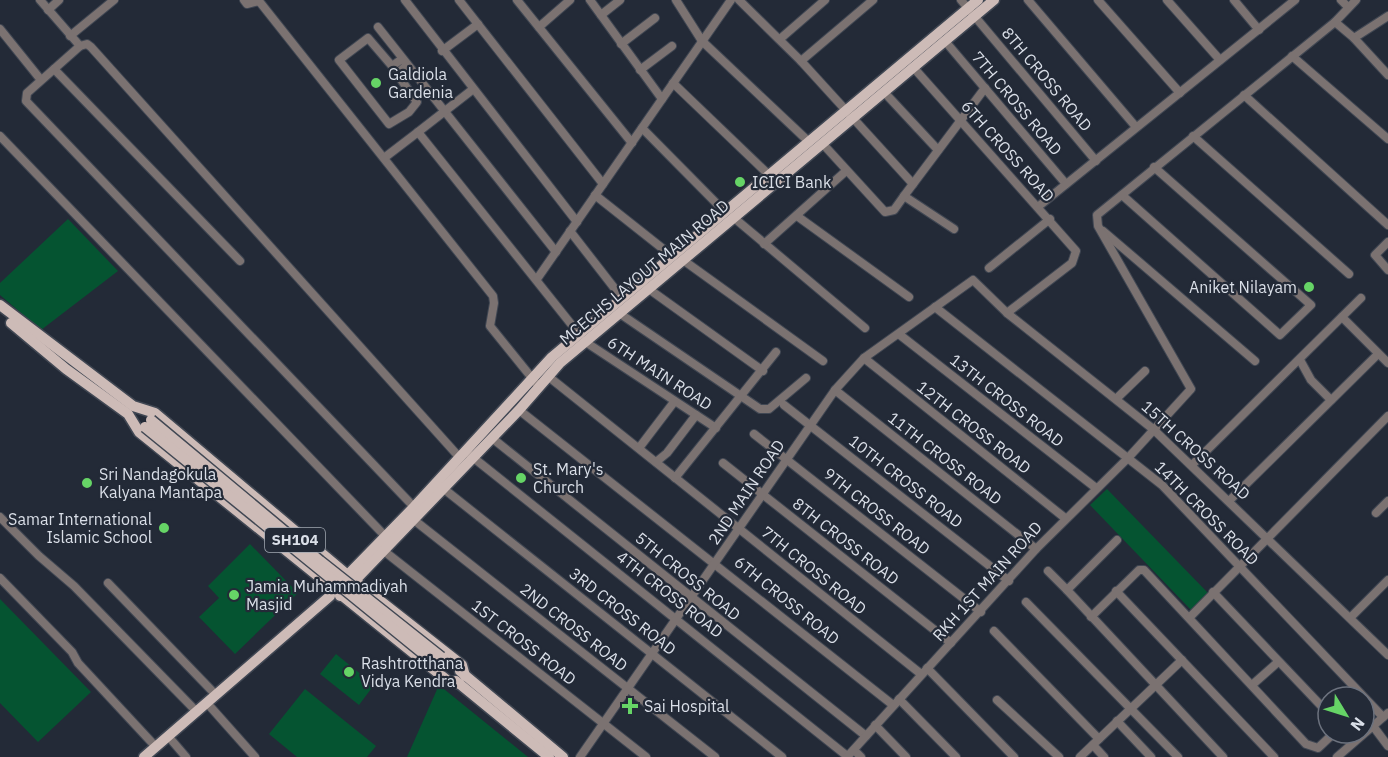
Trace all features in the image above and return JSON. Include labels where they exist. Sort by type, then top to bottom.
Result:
[{"type":"main road","name":"MCECHS LAYOUT MAIN ROAD","points":[[352,576],[384,551],[444,489],[466,456],[492,438],[519,410],[552,357],[619,313],[672,256],[822,143],[850,113],[978,0]]},
{"type":"main road","name":"MCECHS LAYOUT MAIN ROAD","points":[[352,576],[414,507],[536,384],[549,377],[581,338],[622,298],[683,260],[768,174],[807,140],[884,92],[945,41],[968,8],[994,0]]},
{"type":"main road","name":"SH104","points":[[0,305],[320,561],[459,677],[549,757]]},
{"type":"main road","name":"SH104","points":[[0,314],[66,369],[131,410],[155,413],[336,566],[352,576],[462,665],[459,677]]},
{"type":"main road","name":"SH104","points":[[131,410],[139,432],[335,594],[448,681],[459,677]]},
{"type":"main road","points":[[180,464],[195,446]]},
{"type":"main road","points":[[144,757],[335,594],[352,576]]},
{"type":"main road","name":"SH104","points":[[459,677],[563,757]]},
{"type":"street","name":"4TH CROSS ROAD","points":[[40,0],[80,46],[87,44],[91,47],[466,456],[676,617],[849,754],[861,757]]},
{"type":"street","points":[[48,10],[59,0]]},
{"type":"street","points":[[70,36],[114,0]]},
{"type":"street","points":[[244,0],[247,4],[259,1],[493,296],[490,326],[536,384]]},
{"type":"street","points":[[405,0],[472,90],[577,222]]},
{"type":"street","points":[[459,0],[603,184]]},
{"type":"street","points":[[517,0],[632,142]]},
{"type":"street","points":[[590,0],[662,99]]},
{"type":"street","points":[[601,15],[620,0]]},
{"type":"street","points":[[675,0],[702,41],[807,140]]},
{"type":"street","points":[[537,279],[731,0]]},
{"type":"street","points":[[739,0],[801,61],[913,184]]},
{"type":"street","points":[[780,39],[824,0]]},
{"type":"street","points":[[801,61],[873,0]]},
{"type":"street","points":[[1028,0],[1136,127]]},
{"type":"street","points":[[1098,0],[1180,93]]},
{"type":"street","points":[[1167,0],[1220,60]]},
{"type":"street","points":[[1234,0],[1259,30]]},
{"type":"street","points":[[1341,0],[1348,7]]},
{"type":"street","points":[[1255,361],[1098,226],[1097,215],[1335,22],[1356,0]]},
{"type":"street","points":[[1039,206],[1259,30],[1291,1]]},
{"type":"street","points":[[539,27],[565,2]]},
{"type":"street","name":"8TH CROSS ROAD","points":[[968,8],[1096,161]]},
{"type":"street","points":[[1354,38],[1388,16]]},
{"type":"street","points":[[621,44],[655,18]]},
{"type":"street","points":[[1335,22],[1354,38],[1388,75]]},
{"type":"street","points":[[442,51],[478,24]]},
{"type":"street","points":[[378,27],[556,252]]},
{"type":"street","points":[[0,29],[41,80]]},
{"type":"street","points":[[369,38],[392,66],[405,62],[397,74],[417,102],[408,112],[389,124],[339,60],[369,38]]},
{"type":"street","name":"7TH CROSS ROAD","points":[[945,41],[1066,184]]},
{"type":"street","points":[[80,46],[27,93],[26,101],[414,507]]},
{"type":"street","points":[[640,70],[672,46]]},
{"type":"street","points":[[1292,56],[1388,139]]},
{"type":"street","name":"6TH CROSS ROAD","points":[[913,67],[1039,206],[1076,251],[1076,257],[1072,263],[1007,313]]},
{"type":"street","points":[[54,69],[240,261]]},
{"type":"street","points":[[673,83],[768,174]]},
{"type":"street","points":[[822,143],[885,212],[894,210],[985,88]]},
{"type":"street","points":[[384,158],[472,90]]},
{"type":"street","points":[[884,92],[938,150]]},
{"type":"street","points":[[1244,95],[1388,225]]},
{"type":"street","points":[[642,128],[729,214],[865,328]]},
{"type":"street","name":"6TH MAIN ROAD","points":[[418,132],[537,279],[581,338],[716,428],[776,352]]},
{"type":"street","points":[[0,136],[386,537]]},
{"type":"street","points":[[1193,136],[1349,274]]},
{"type":"street","points":[[1122,195],[1280,335],[1311,305],[1154,167]]},
{"type":"street","points":[[764,244],[846,171]]},
{"type":"street","points":[[595,195],[672,256]]},
{"type":"street","points":[[904,196],[954,229]]},
{"type":"street","points":[[796,216],[909,297]]},
{"type":"street","points":[[989,268],[1050,219]]},
{"type":"street","name":"RKH 1ST MAIN ROAD","points":[[849,754],[1065,518],[1128,458],[1189,393],[1190,384],[1098,226]]},
{"type":"street","points":[[570,231],[622,298]]},
{"type":"street","points":[[1388,242],[1375,255],[1388,270]]},
{"type":"street","points":[[683,260],[823,361]]},
{"type":"street","name":"15TH CROSS ROAD","points":[[973,280],[1007,313],[1154,429],[1268,536],[1388,654]]},
{"type":"street","name":"2ND MAIN ROAD","points":[[580,757],[835,390],[864,358],[900,335],[973,280]]},
{"type":"street","points":[[645,285],[763,371]]},
{"type":"street","points":[[1192,465],[1361,298]]},
{"type":"street","name":"14TH CROSS ROAD","points":[[935,307],[1162,485],[1385,715]]},
{"type":"street","points":[[619,313],[764,410],[806,378]]},
{"type":"street","points":[[1342,317],[1388,363]]},
{"type":"street","name":"13TH CROSS ROAD","points":[[900,335],[1096,488]]},
{"type":"street","points":[[872,365],[879,350]]},
{"type":"street","points":[[1229,501],[1378,354]]},
{"type":"street","name":"12TH CROSS ROAD","points":[[864,358],[1065,518]]},
{"type":"street","points":[[1300,360],[1311,380],[1331,400]]},
{"type":"street","points":[[1116,399],[1145,371]]},
{"type":"street","name":"7TH CROSS ROAD","points":[[549,377],[738,528],[924,671],[1014,757]]},
{"type":"street","name":"11TH CROSS ROAD","points":[[835,390],[1036,549]]},
{"type":"street","points":[[639,448],[675,402]]},
{"type":"street","name":"10TH CROSS ROAD","points":[[784,405],[1009,581]]},
{"type":"street","name":"6TH CROSS ROAD","points":[[519,410],[896,702],[956,757]]},
{"type":"street","points":[[656,462],[667,453],[696,415]]},
{"type":"street","points":[[1190,617],[1388,416]]},
{"type":"street","points":[[675,478],[716,428]]},
{"type":"street","name":"9TH CROSS ROAD","points":[[754,434],[981,612]]},
{"type":"street","name":"5TH CROSS ROAD","points":[[492,438],[866,736]]},
{"type":"street","name":"8TH CROSS ROAD","points":[[723,463],[951,643]]},
{"type":"street","name":"3RD CROSS ROAD","points":[[444,489],[782,757]]},
{"type":"street","points":[[1376,513],[1388,501]]},
{"type":"street","points":[[0,517],[39,556],[74,586],[196,712]]},
{"type":"street","name":"2ND CROSS ROAD","points":[[414,520],[715,757]]},
{"type":"street","points":[[1067,590],[1117,540]]},
{"type":"street","name":"1ST CROSS ROAD","points":[[384,551],[646,757]]},
{"type":"street","points":[[1091,617],[1142,569],[1190,617],[1311,748],[1318,748],[1321,745]]},
{"type":"street","points":[[1048,571],[1223,757]]},
{"type":"street","points":[[0,579],[72,652],[78,663],[156,747]]},
{"type":"street","points":[[1351,617],[1388,580]]},
{"type":"street","points":[[108,583],[216,695]]},
{"type":"street","points":[[1116,591],[1274,757]]},
{"type":"street","points":[[1213,592],[1316,701]]},
{"type":"street","points":[[1026,602],[1178,757]]},
{"type":"street","points":[[994,632],[1096,742],[1104,757]]},
{"type":"street","points":[[1080,757],[1182,660]]},
{"type":"street","points":[[1252,685],[1278,662]]},
{"type":"street","points":[[997,700],[1059,757]]},
{"type":"street","points":[[207,703],[255,757]]},
{"type":"street","points":[[1117,722],[1151,757]]},
{"type":"street","points":[[875,725],[906,757]]},
{"type":"street","points":[[1376,731],[1388,746]]},
{"type":"street","points":[[168,736],[186,757]]},
{"type":"street","points":[[1337,757],[1351,745]]},
{"type":"green space","points":[[68,219],[118,271],[41,330],[0,295],[0,283]]},
{"type":"green space","points":[[1107,489],[1208,593],[1192,611],[1090,505]]},
{"type":"green space","points":[[250,544],[298,593],[235,654],[199,617],[219,598],[208,586]]},
{"type":"green space","points":[[0,599],[91,692],[38,742],[0,703]]},
{"type":"green space","points":[[336,654],[374,685],[359,705],[320,674]]},
{"type":"green space","points":[[439,685],[528,757],[407,757]]},
{"type":"green space","points":[[305,689],[376,746],[367,757],[297,757],[269,734]]},
{"type":"place","name":"Galdiola Gardenia","points":[[376,83]]},
{"type":"place","name":"ICICI Bank","points":[[740,182]]},
{"type":"place","name":"Aniket Nilayam","points":[[1309,287]]},
{"type":"place","name":"St. Mary's Church","points":[[521,478]]},
{"type":"place","name":"Sri Nandagokula Kalyana Mantapa","points":[[87,483]]},
{"type":"place","name":"Samar International Islamic School","points":[[164,528]]},
{"type":"place","name":"Jamia Muhammadiyah Masjid","points":[[234,595]]},
{"type":"place","name":"Rashtrotthana Vidya Kendra","points":[[349,672]]},
{"type":"place","name":"Sai Hospital","points":[[630,706]]}]
